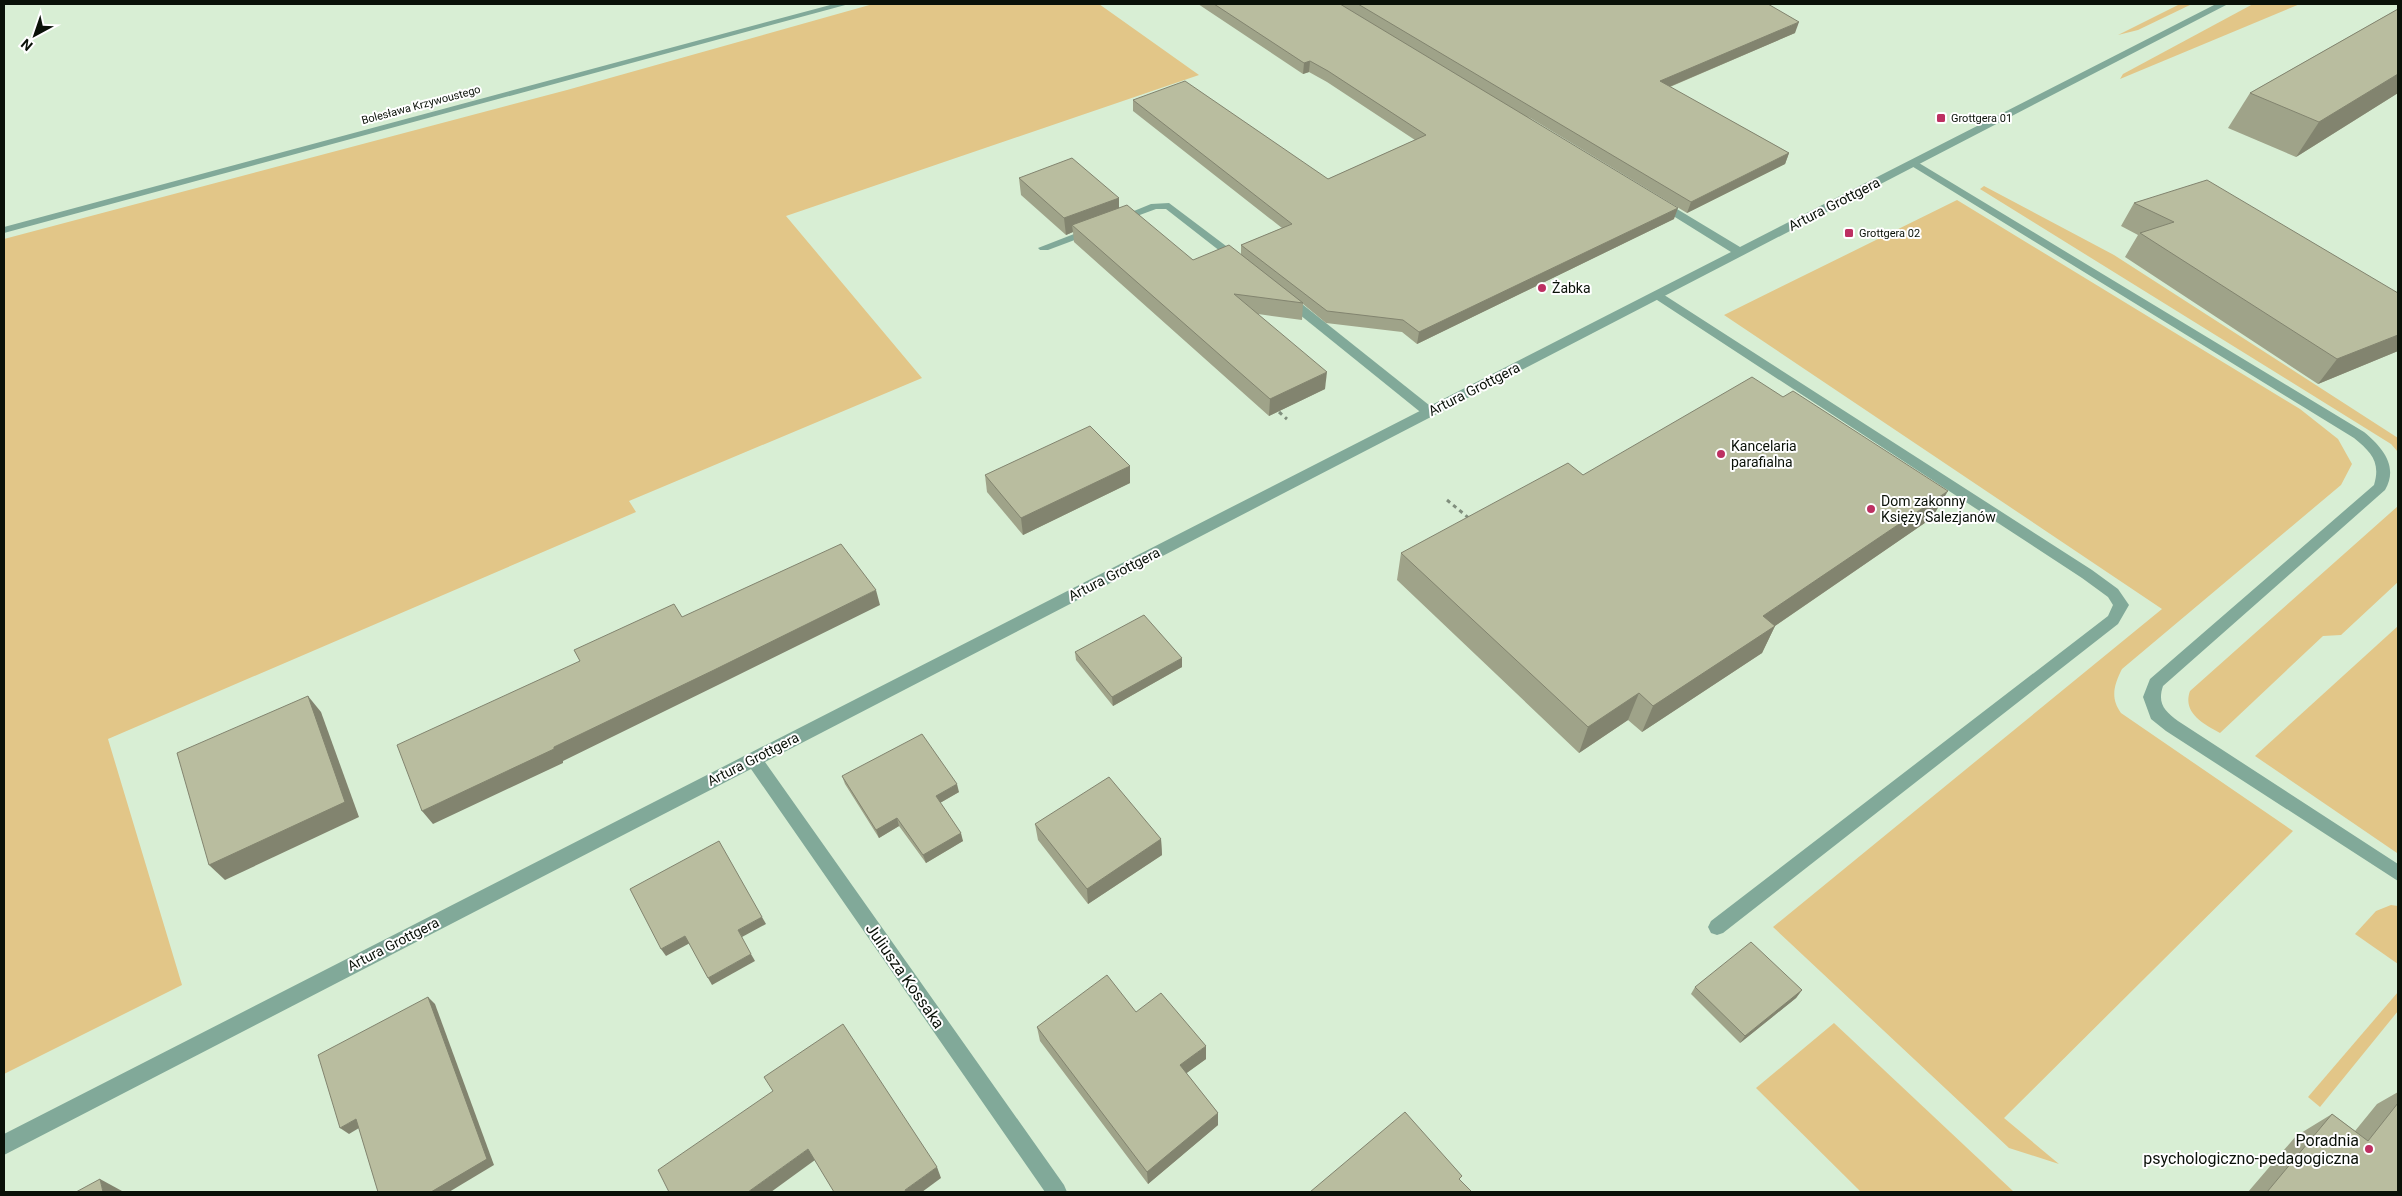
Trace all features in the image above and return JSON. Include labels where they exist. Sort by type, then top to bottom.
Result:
[{"type":"street","name":"Bolesława Krzywoustego","points":[[4,230],[844,4]]},
{"type":"street","name":"Artura Grottgera","points":[[4,1145],[2223,4]]},
{"type":"street","points":[[1914,163],[1961,189],[2359,435],[2375,449],[2383,462],[2384,472],[2380,487],[2156,684],[2151,697],[2157,714],[2172,726],[2398,873]]},
{"type":"street","points":[[1650,198],[1740,252]]},
{"type":"street","points":[[1044,248],[1146,209],[1162,205],[1179,212],[1247,266]]},
{"type":"street","points":[[1276,290],[1429,412]]},
{"type":"street","points":[[1658,294],[2086,574],[2113,593],[2121,605],[2113,620],[1717,927]]},
{"type":"street","name":"Juliusza Kossaka","points":[[753,759],[1058,1192]]},
{"type":"path","points":[[1278,412],[1287,420]]},
{"type":"path","points":[[1447,500],[1472,520]]},
{"type":"shaded area","points":[[873,4],[1099,4],[1199,75],[786,216],[922,378],[629,501],[636,512],[108,739],[182,985],[4,1074],[4,239],[567,90]]},
{"type":"shaded area","points":[[2180,4],[2192,4],[2138,30],[2118,35]]},
{"type":"shaded area","points":[[2253,4],[2300,4],[2120,79],[2123,74]]},
{"type":"shaded area","points":[[1984,186],[2114,255],[2398,438],[2398,452],[2391,444],[1980,189]]},
{"type":"shaded area","points":[[1957,200],[2300,409],[2338,439],[2352,464],[2341,485],[2122,669],[2119,675],[2114,697],[2121,713],[2293,831],[2004,1118],[2059,1164],[2009,1148],[1773,927],[2162,609],[1724,315]]},
{"type":"shaded area","points":[[2398,506],[2398,582],[2341,635],[2323,636],[2220,733],[2201,722],[2189,706],[2190,691]]},
{"type":"shaded area","points":[[2398,626],[2398,852],[2397,853],[2255,756]]},
{"type":"shaded area","points":[[2391,905],[2398,906],[2398,964],[2355,934],[2376,911]]},
{"type":"shaded area","points":[[2398,992],[2398,1011],[2320,1107],[2308,1097]]},
{"type":"shaded area","points":[[1834,1023],[2014,1192],[1861,1192],[1756,1088]]},
{"type":"building","points":[[1214,4],[1340,4],[1678,208],[1419,332],[1403,320],[1327,311],[1241,245],[1292,224],[1133,100],[1185,81],[1328,179],[1426,135],[1328,71],[1310,61],[1304,63]]},
{"type":"building","points":[[1358,4],[1768,4],[1799,22],[1660,81],[1789,153],[1691,202]]},
{"type":"building","points":[[2398,9],[2398,74],[2319,122],[2250,93]]},
{"type":"building","points":[[1072,158],[1119,198],[1064,218],[1019,178]]},
{"type":"building","points":[[2207,180],[2398,293],[2398,335],[2337,359],[2140,233],[2174,222],[2134,203]]},
{"type":"building","points":[[1127,205],[1193,260],[1229,245],[1303,303],[1234,294],[1327,372],[1270,399],[1072,225]]},
{"type":"building","points":[[1752,377],[1783,397],[1793,391],[1948,491],[1763,616],[1775,626],[1653,706],[1639,693],[1588,727],[1401,553],[1568,463],[1583,475]]},
{"type":"building","points":[[1090,426],[1130,466],[1021,518],[985,475]]},
{"type":"building","points":[[841,544],[876,590],[554,747],[554,749],[422,811],[397,745],[580,661],[574,650],[674,604],[682,617]]},
{"type":"building","points":[[1144,615],[1182,658],[1112,697],[1075,652]]},
{"type":"building","points":[[308,696],[345,802],[209,865],[177,753]]},
{"type":"building","points":[[922,734],[957,784],[936,796],[961,833],[923,855],[897,818],[876,830],[842,776]]},
{"type":"building","points":[[1109,777],[1161,839],[1087,889],[1035,824]]},
{"type":"building","points":[[719,841],[762,917],[738,930],[751,954],[708,978],[685,936],[661,949],[630,889]]},
{"type":"building","points":[[1751,942],[1802,990],[1745,1036],[1695,987]]},
{"type":"building","points":[[1107,975],[1136,1012],[1161,993],[1206,1046],[1180,1065],[1218,1113],[1147,1172],[1037,1027]]},
{"type":"building","points":[[428,997],[487,1159],[431,1192],[378,1192],[356,1119],[340,1128],[318,1055]]},
{"type":"building","points":[[843,1024],[937,1167],[905,1190],[906,1192],[834,1192],[808,1149],[748,1192],[669,1192],[658,1170],[773,1091],[764,1077]]},
{"type":"building","name":"Poradnia psychologiczno-pedagogiczna","points":[[2398,1103],[2398,1192],[2267,1192],[2332,1114],[2368,1141]]},
{"type":"building","points":[[1405,1112],[1462,1176],[1459,1179],[1472,1192],[1310,1192]]},
{"type":"building","points":[[100,1179],[103,1192],[76,1192]]},
{"type":"place","name":"Grottgera 01","points":[[1941,118]]},
{"type":"place","name":"Grottgera 02","points":[[1849,233]]},
{"type":"place","name":"Żabka","points":[[1542,288]]},
{"type":"place","name":"Kancelaria parafialna","points":[[1721,454]]},
{"type":"place","name":"Dom zakonny Księży Salezjanów","points":[[1871,509]]},
{"type":"place","name":"Poradnia psychologiczno-pedagogiczna","points":[[2369,1149]]}]
